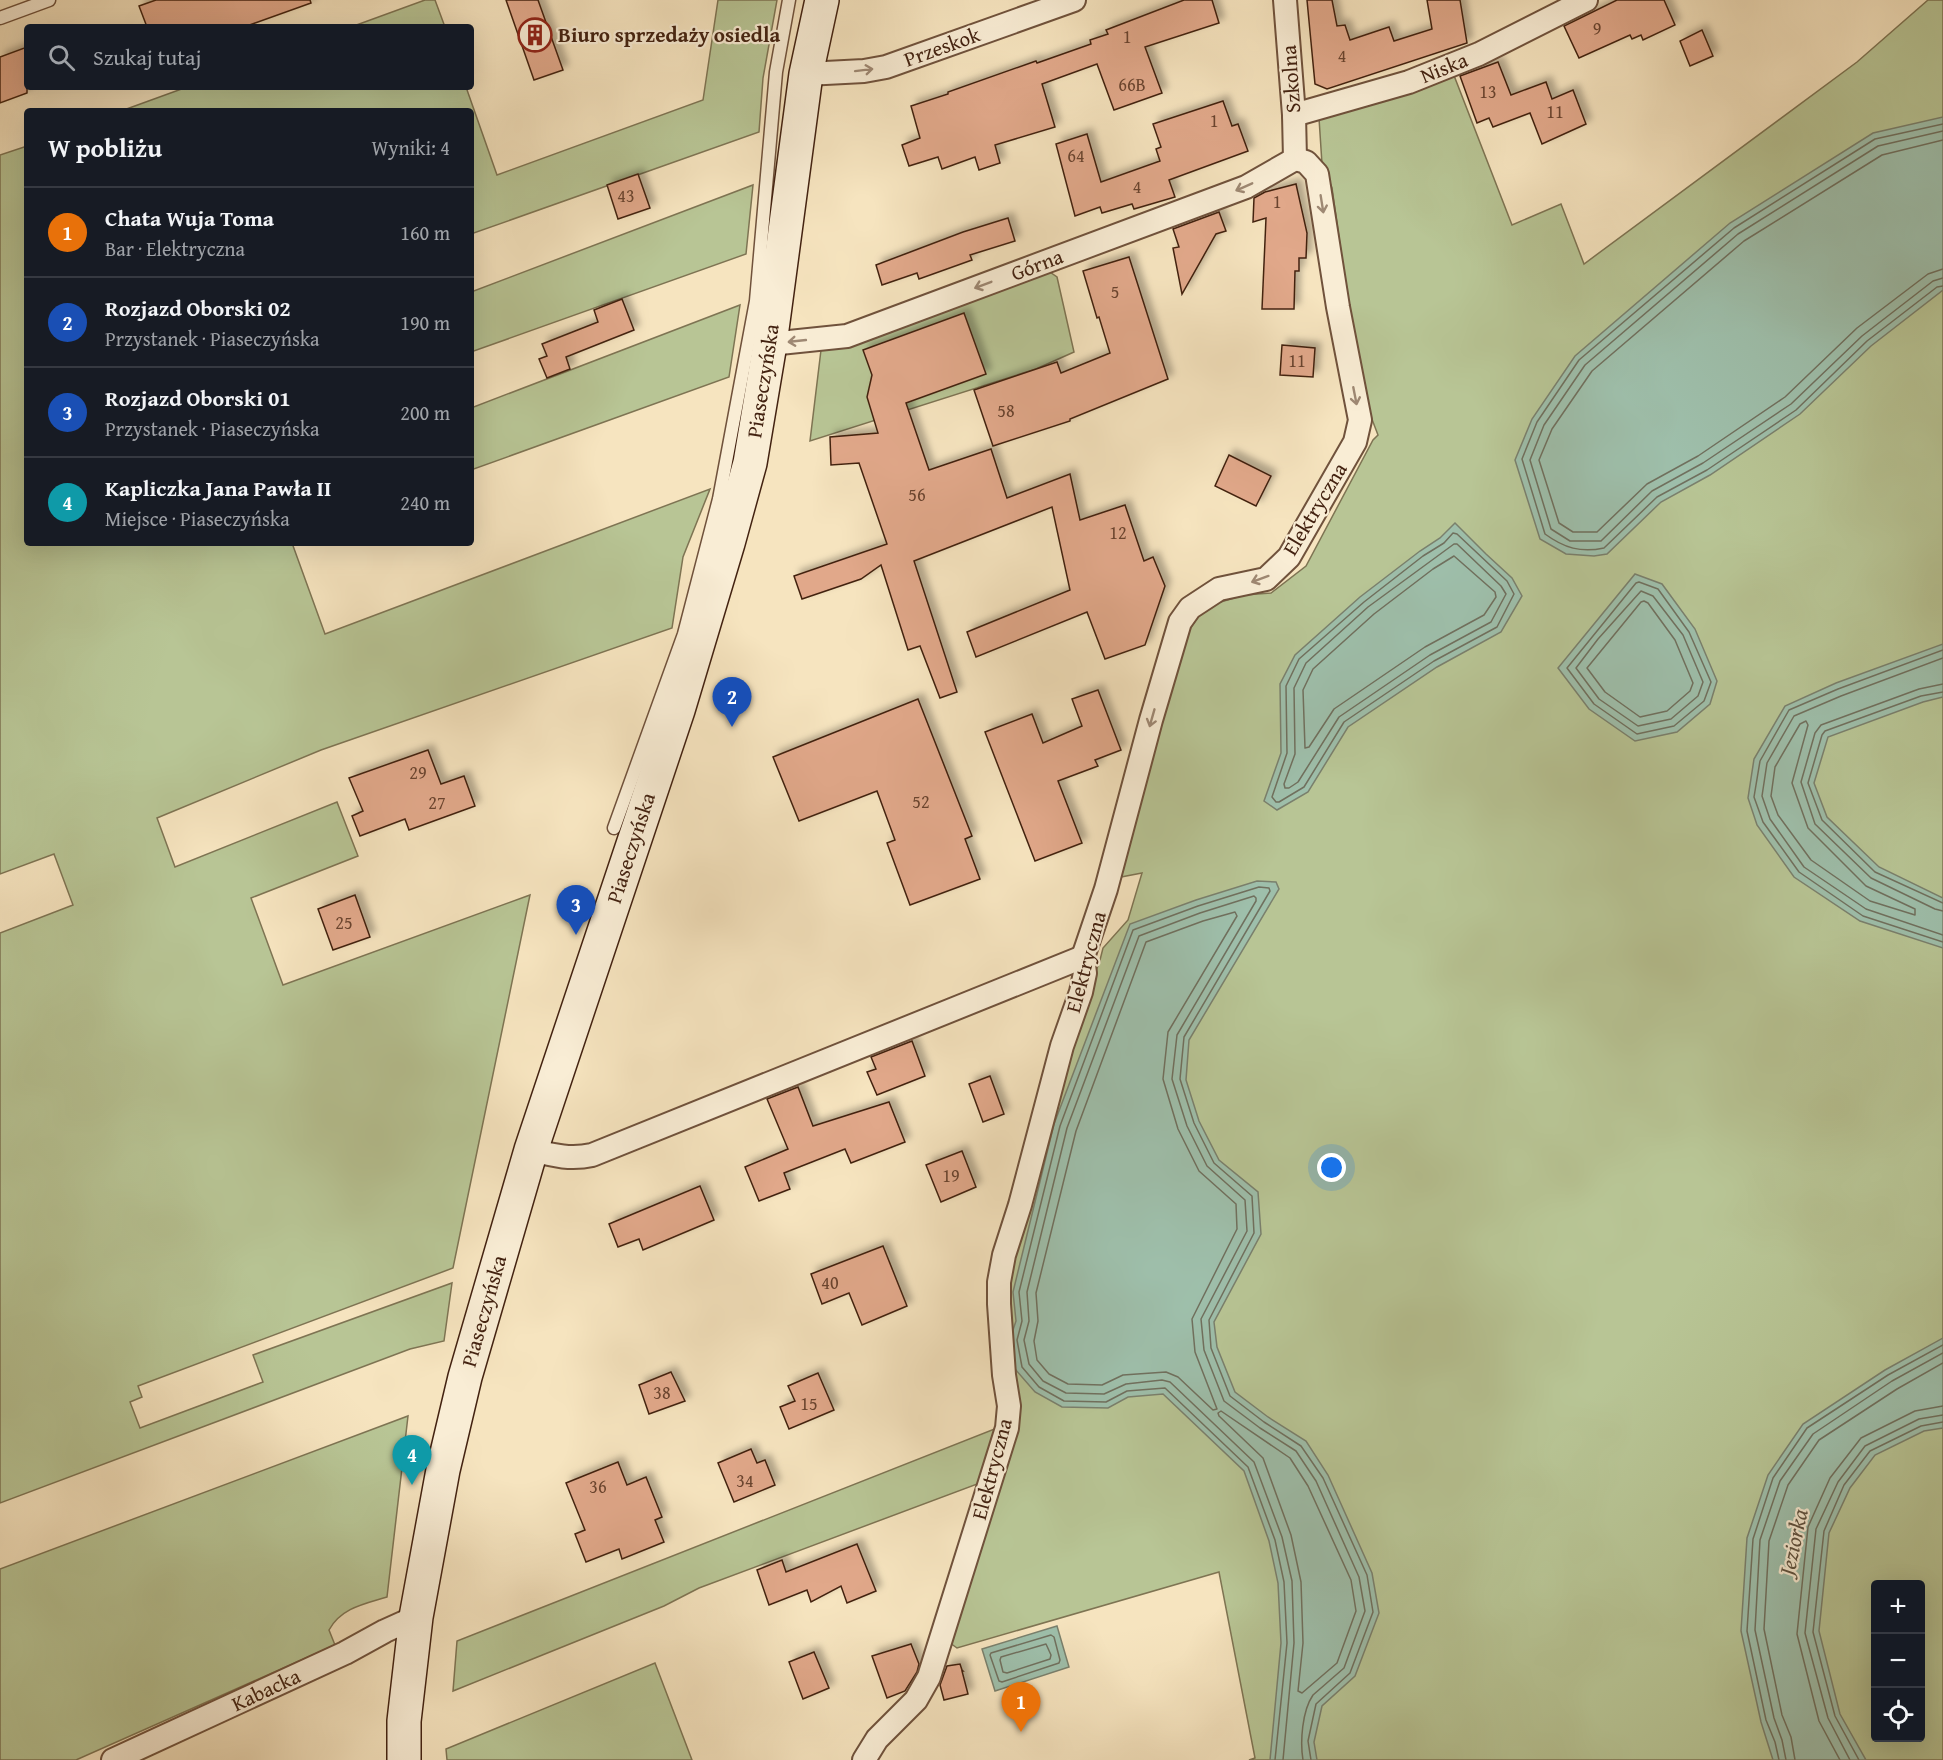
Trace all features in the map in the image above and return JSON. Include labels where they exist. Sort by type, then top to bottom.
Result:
[{"type":"main road","name":"Piaseczyńska","points":[[404,1760],[404,1721],[417,1617],[443,1470],[465,1377],[531,1150],[678,710],[750,463],[770,344],[806,74],[822,0]]},
{"type":"street","name":"Przeskok","points":[[806,74],[864,71],[886,67],[1074,0]]},
{"type":"street","name":"Szkolna","points":[[1285,0],[1295,159]]},
{"type":"street","name":"Niska","points":[[1294,115],[1409,82],[1479,54],[1586,0]]},
{"type":"street","name":"Górna","points":[[770,344],[847,336],[1246,187],[1295,159]]},
{"type":"street","name":"Elektryczna","points":[[864,1760],[877,1739],[916,1700],[929,1677],[1007,1428],[1009,1406],[1004,1375],[999,1282],[1004,1255],[1020,1205],[1062,1046],[1081,992],[1086,973],[1083,957],[1106,889],[1180,622],[1190,608],[1219,589],[1266,579],[1289,557],[1355,442],[1360,420],[1338,307],[1317,174],[1306,162],[1295,159]]},
{"type":"street","points":[[531,1150],[566,1158],[592,1155],[1083,957]]},
{"type":"street","name":"Kabacka","points":[[113,1760],[345,1653],[417,1617]]},
{"type":"lane","points":[[0,18],[49,0]]},
{"type":"lane","points":[[614,828],[684,634],[719,499],[756,301],[776,72],[789,0]]},
{"type":"shaded area","points":[[425,0],[435,0],[444,24],[359,24]]},
{"type":"shaded area","points":[[718,0],[777,0],[763,78],[759,132],[474,233],[474,110],[497,175],[703,100]]},
{"type":"shaded area","points":[[1928,0],[1943,0],[1943,1760],[1249,1760],[1255,1758],[1219,1572],[957,1648],[946,1640],[1012,1422],[1004,1267],[1084,994],[1099,964],[1103,948],[1128,920],[1142,873],[1121,877],[1185,636],[1198,617],[1214,604],[1244,595],[1271,593],[1306,566],[1373,440],[1378,435],[1370,414],[1351,323],[1332,188],[1322,164],[1319,118],[1453,73],[1512,225],[1561,204],[1584,264],[1857,62]]},
{"type":"shaded area","points":[[179,90],[467,90],[473,108],[129,108]]},
{"type":"shaded area","points":[[24,147],[24,546],[293,546],[325,634],[710,489],[683,557],[672,628],[321,750],[157,818],[175,867],[337,802],[358,856],[251,898],[283,985],[530,895],[453,1268],[138,1386],[142,1397],[130,1402],[140,1428],[263,1382],[253,1355],[452,1283],[444,1341],[410,1349],[0,1503],[0,933],[73,905],[54,854],[0,874],[0,155]]},
{"type":"shaded area","points":[[753,185],[746,254],[474,351],[474,291]]},
{"type":"shaded area","points":[[1044,268],[1057,277],[1074,352],[1036,369],[810,441],[821,350]]},
{"type":"shaded area","points":[[740,305],[729,377],[474,469],[474,407]]},
{"type":"shaded area","points":[[408,1416],[387,1597],[354,1608],[340,1617],[329,1630],[335,1645],[76,1760],[0,1760],[0,1569]]},
{"type":"shaded area","points":[[997,1428],[980,1483],[699,1588],[664,1606],[453,1691],[457,1641]]},
{"type":"shaded area","points":[[655,1663],[692,1760],[447,1760],[446,1749]]},
{"type":"water","points":[[1943,117],[1943,290],[1871,346],[1800,414],[1710,475],[1661,502],[1607,554],[1594,556],[1566,554],[1540,539],[1515,460],[1532,419],[1575,356],[1730,223],[1873,133]]},
{"type":"water","points":[[1455,523],[1512,578],[1522,596],[1501,632],[1437,667],[1348,727],[1308,792],[1277,810],[1264,801],[1281,753],[1280,684],[1295,655],[1360,597],[1440,538]]},
{"type":"water","points":[[1635,574],[1662,584],[1695,629],[1717,681],[1710,704],[1677,732],[1635,741],[1589,709],[1558,668]]},
{"type":"water","points":[[1943,644],[1943,697],[1923,702],[1828,737],[1814,783],[1827,817],[1879,867],[1943,898],[1943,948],[1860,921],[1794,877],[1757,825],[1748,798],[1754,759],[1785,706],[1836,683]]},
{"type":"water","points":[[1257,881],[1276,882],[1279,889],[1189,1040],[1186,1080],[1199,1121],[1219,1160],[1258,1192],[1261,1234],[1214,1322],[1217,1347],[1235,1392],[1268,1417],[1306,1441],[1328,1475],[1372,1573],[1379,1613],[1355,1676],[1322,1706],[1314,1742],[1317,1760],[1270,1760],[1281,1643],[1278,1583],[1269,1541],[1244,1471],[1163,1394],[1128,1397],[1108,1408],[1062,1407],[1035,1392],[1015,1369],[1010,1339],[1016,1321],[1013,1292],[1054,1124],[1130,924]]},
{"type":"water","name":"Jeziorka","points":[[1943,1338],[1943,1428],[1924,1431],[1875,1455],[1850,1488],[1829,1533],[1819,1631],[1840,1714],[1866,1760],[1773,1760],[1761,1722],[1741,1631],[1747,1538],[1768,1475],[1803,1424],[1885,1370]]},
{"type":"water","points":[[1057,1626],[1069,1667],[995,1691],[982,1649]]},
{"type":"building","points":[[156,0],[310,0],[311,3],[252,24],[146,24],[139,6]]},
{"type":"building","name":"Biuro sprzedaży osiedla","points":[[506,0],[538,0],[563,70],[534,80]]},
{"type":"building","points":[[1184,0],[1212,0],[1219,23],[1145,47],[1162,93],[1114,110],[1097,64],[1042,84],[1055,127],[995,145],[1000,163],[979,170],[975,157],[942,169],[938,157],[909,166],[902,145],[920,138],[911,106],[1036,61],[1037,63],[1091,44],[1090,40],[1108,34],[1106,30]]},
{"type":"building","points":[[1307,0],[1332,0],[1337,26],[1345,25],[1350,40],[1389,27],[1394,41],[1432,29],[1427,0],[1460,0],[1467,43],[1327,89],[1315,84]]},
{"type":"building","points":[[1617,0],[1664,0],[1675,25],[1643,40],[1641,35],[1632,39],[1630,35],[1579,58],[1564,26]]},
{"type":"building","points":[[1702,30],[1713,56],[1690,66],[1680,41]]},
{"type":"building","points":[[24,48],[24,90],[27,90],[27,93],[0,103],[0,57]]},
{"type":"building","points":[[1498,62],[1511,95],[1546,82],[1552,99],[1573,90],[1586,124],[1542,144],[1530,113],[1493,127],[1489,118],[1477,123],[1460,76]]},
{"type":"building","points":[[1223,101],[1232,126],[1238,124],[1248,151],[1169,180],[1175,197],[1134,209],[1132,204],[1102,213],[1100,207],[1075,216],[1056,144],[1087,134],[1101,182],[1160,161],[1156,149],[1161,147],[1153,124]]},
{"type":"building","points":[[638,174],[650,208],[618,219],[607,185]]},
{"type":"building","points":[[1296,184],[1307,233],[1306,258],[1299,258],[1299,271],[1295,271],[1294,309],[1262,309],[1266,218],[1253,222],[1254,198],[1265,192]]},
{"type":"building","points":[[1219,212],[1226,231],[1216,234],[1182,294],[1173,248],[1179,247],[1173,229]]},
{"type":"building","points":[[1008,218],[1015,241],[970,255],[972,260],[919,279],[917,273],[882,285],[876,265],[963,232]]},
{"type":"building","points":[[1129,257],[1168,379],[1070,419],[1070,421],[993,446],[974,390],[1057,362],[1061,373],[1110,353],[1083,271]]},
{"type":"building","points":[[622,299],[634,330],[566,357],[570,369],[547,378],[539,359],[547,356],[542,344],[598,322],[594,310]]},
{"type":"building","points":[[964,313],[986,374],[906,403],[929,470],[991,449],[1007,498],[1070,474],[1080,520],[1125,505],[1144,561],[1153,557],[1165,586],[1145,645],[1105,659],[1087,612],[976,657],[967,632],[1070,590],[1052,507],[914,561],[957,692],[940,698],[920,646],[908,650],[881,565],[861,579],[802,599],[794,576],[887,544],[859,463],[831,465],[830,437],[878,433],[867,397],[872,375],[863,350]]},
{"type":"building","points":[[1282,345],[1315,348],[1313,377],[1280,375]]},
{"type":"building","points":[[1229,455],[1271,476],[1256,506],[1215,486]]},
{"type":"building","points":[[1098,690],[1121,750],[1095,760],[1098,766],[1058,781],[1082,843],[1035,861],[985,732],[1032,714],[1043,743],[1082,726],[1072,699]]},
{"type":"building","points":[[918,699],[972,836],[965,839],[980,879],[910,905],[887,843],[895,840],[877,791],[799,821],[773,757]]},
{"type":"building","points":[[428,750],[441,784],[464,776],[475,806],[409,830],[405,819],[360,836],[352,816],[363,811],[349,778]]},
{"type":"building","points":[[355,895],[370,937],[333,950],[318,909]]},
{"type":"building","points":[[912,1041],[925,1076],[877,1095],[867,1072],[876,1069],[871,1057]]},
{"type":"building","points":[[990,1076],[1004,1114],[983,1122],[969,1084]]},
{"type":"building","points":[[798,1087],[813,1126],[889,1102],[905,1142],[851,1163],[845,1149],[784,1173],[790,1189],[759,1201],[745,1167],[788,1149],[767,1099]]},
{"type":"building","points":[[962,1151],[976,1187],[941,1202],[926,1165]]},
{"type":"building","points":[[700,1186],[714,1220],[643,1250],[639,1239],[618,1247],[609,1224]]},
{"type":"building","points":[[883,1246],[907,1306],[862,1325],[849,1293],[822,1304],[811,1274]]},
{"type":"building","points":[[671,1372],[685,1401],[649,1414],[639,1385]]},
{"type":"building","points":[[818,1373],[834,1410],[789,1429],[780,1407],[795,1401],[788,1386]]},
{"type":"building","points":[[751,1449],[757,1463],[765,1460],[775,1485],[734,1502],[718,1463]]},
{"type":"building","points":[[618,1462],[627,1485],[646,1477],[662,1517],[655,1520],[664,1542],[622,1559],[619,1549],[586,1562],[575,1534],[585,1530],[566,1483]]},
{"type":"building","points":[[857,1544],[876,1591],[847,1603],[841,1586],[811,1602],[807,1590],[769,1605],[757,1570],[782,1560],[786,1572]]},
{"type":"building","points":[[911,1644],[919,1664],[917,1672],[905,1691],[887,1698],[872,1656]]},
{"type":"building","points":[[814,1652],[829,1688],[803,1699],[789,1662]]},
{"type":"building","points":[[960,1664],[968,1694],[944,1700],[940,1685],[947,1666]]},
{"type":"place","name":"Biuro sprzedaży osiedla","points":[[535,35]]},
{"type":"place","name":"Rozjazd Oborski 02","points":[[732,727]]},
{"type":"place","name":"Rozjazd Oborski 01","points":[[576,935]]},
{"type":"place","name":"Kapliczka Jana Pawła II","points":[[412,1485]]},
{"type":"place","name":"Chata Wuja Toma","points":[[1021,1732]]}]
